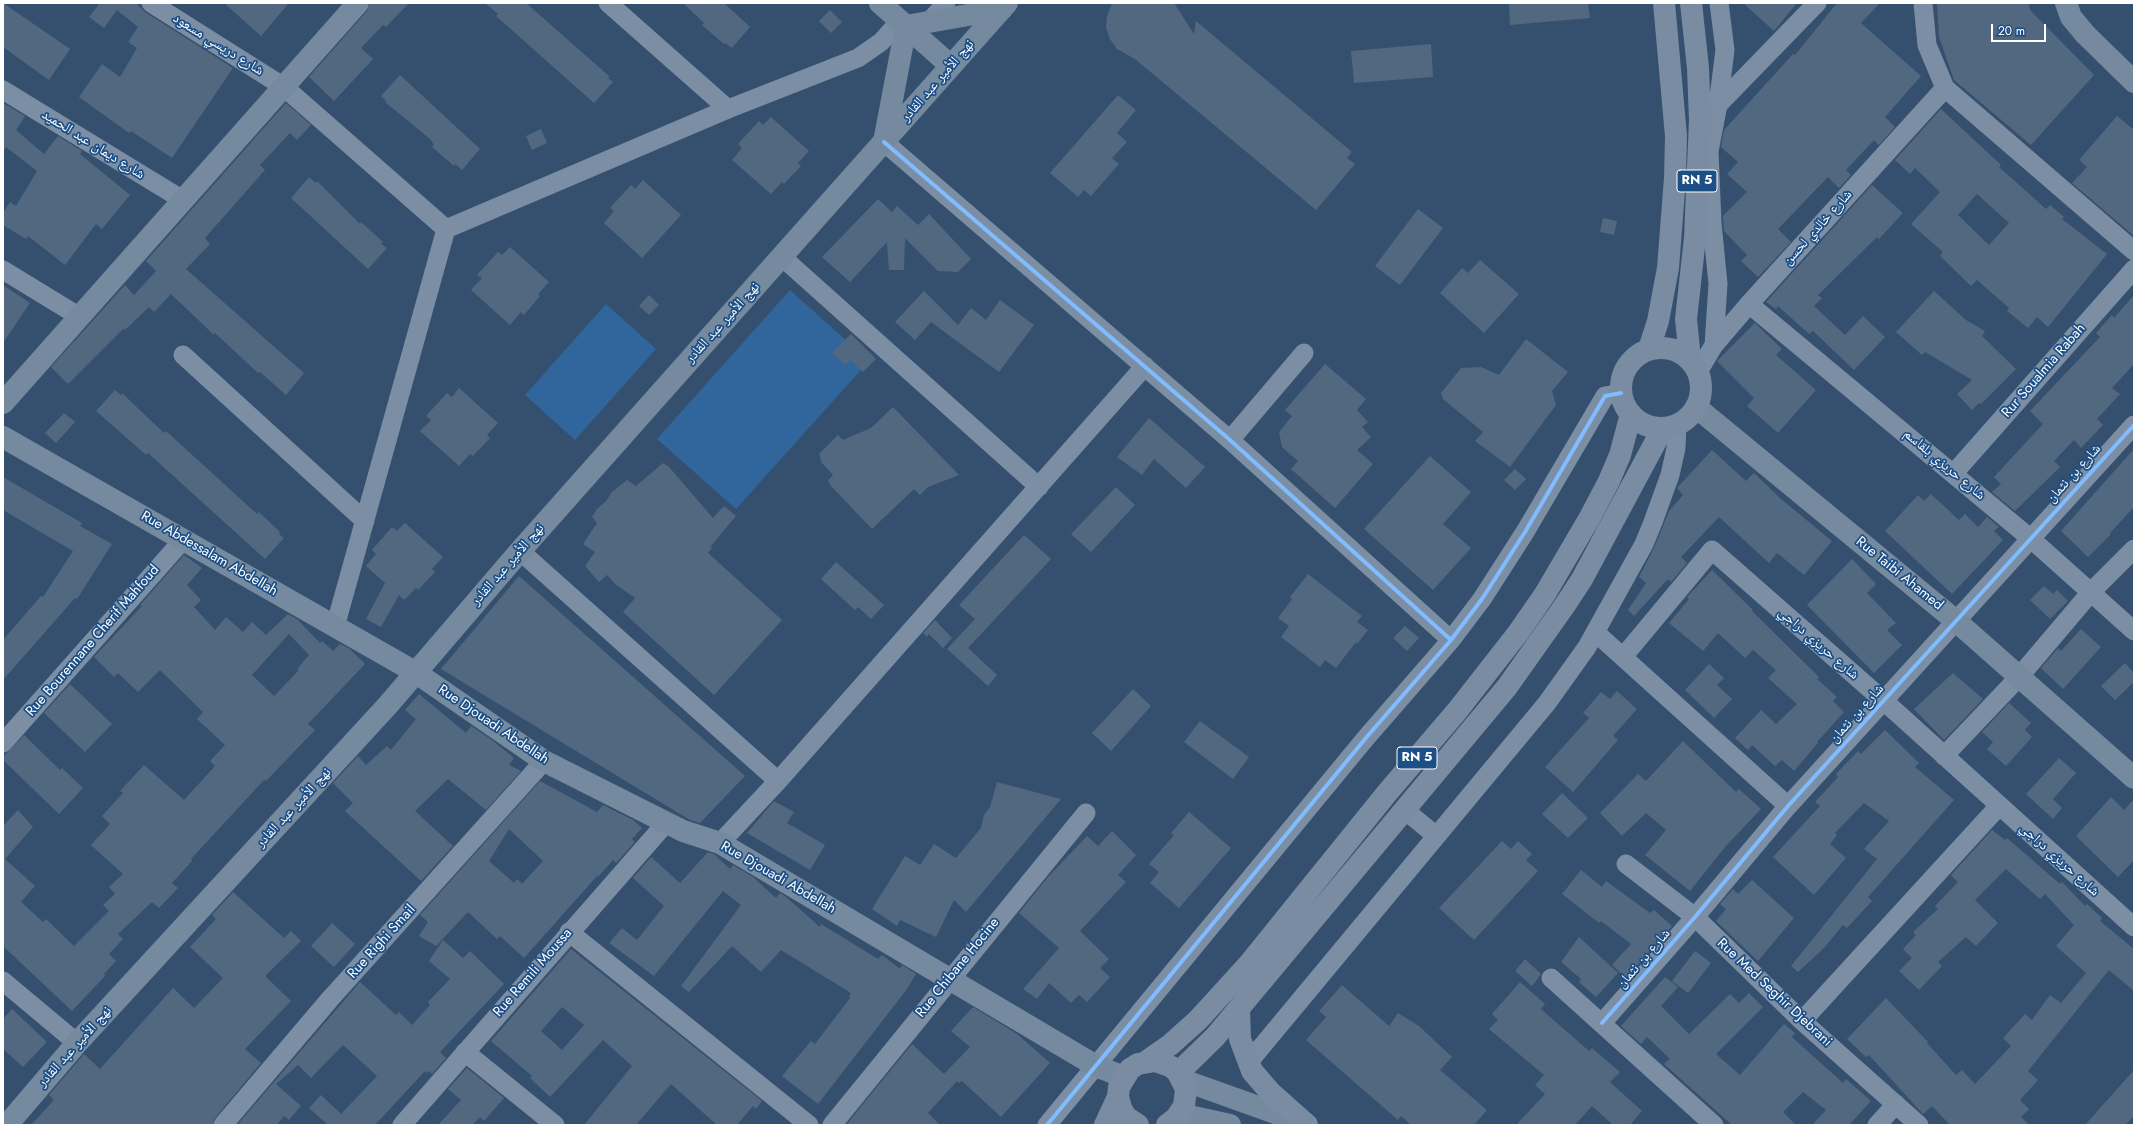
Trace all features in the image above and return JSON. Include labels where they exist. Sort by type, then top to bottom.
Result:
[{"type":"main road","points":[[3,403],[358,3]]},
{"type":"main road","points":[[880,3],[951,66]]},
{"type":"main road","name":"RN 5","points":[[1649,349],[1658,321],[1668,268],[1676,178],[1676,136],[1664,3]]},
{"type":"main road","name":"RN 5","points":[[1691,3],[1698,68],[1700,120],[1695,238],[1686,319],[1694,366]]},
{"type":"main road","points":[[2066,3],[2071,17],[2085,34],[2134,82]]},
{"type":"main road","points":[[903,23],[928,23],[1005,6]]},
{"type":"main road","name":"نهج الأمير عبد القادر","points":[[7,1125],[77,1043],[335,765],[520,551],[1005,6]]},
{"type":"main road","points":[[884,142],[903,23]]},
{"type":"main road","points":[[1671,348],[1694,366],[1701,392],[1696,407],[1688,417],[1670,426],[1645,425],[1631,414],[1624,404],[1621,393],[1622,377],[1626,367],[1638,354],[1649,349],[1671,348]]},
{"type":"main road","name":"Rue Taibi Ahamed","points":[[1696,407],[1956,621],[2134,778]]},
{"type":"main road","name":"RN 5","points":[[1147,1061],[1182,1035],[1214,1004],[1249,964],[1387,793],[1490,670],[1545,594],[1589,519],[1609,481],[1620,455],[1631,414]]},
{"type":"main road","name":"RN 5","points":[[1181,1076],[1406,810],[1507,687],[1565,605],[1670,426]]},
{"type":"main road","name":"Rue Abdessalam Abdellah","points":[[3,436],[415,672]]},
{"type":"main road","name":"Rue Djouadi Abdellah","points":[[415,672],[544,761],[683,831],[720,843],[1096,1066],[1124,1077]]},
{"type":"main road","points":[[1387,793],[1406,810]]},
{"type":"main road","points":[[1239,1009],[1238,1028],[1240,1039],[1252,1071],[1270,1092],[1307,1125]]},
{"type":"main road","points":[[1105,1125],[1118,1097],[1119,1086],[1124,1077],[1138,1064],[1147,1061],[1164,1063],[1181,1076],[1307,1125]]},
{"type":"main road","points":[[1181,1076],[1186,1098],[1172,1122],[1230,1125]]},
{"type":"main road","points":[[1118,1097],[1121,1108],[1126,1117],[1138,1125]]},
{"type":"street","name":"شارع دريسي مسعود","points":[[151,3],[284,87],[446,230]]},
{"type":"street","points":[[608,3],[728,109]]},
{"type":"street","points":[[928,23],[946,3]]},
{"type":"street","points":[[1714,345],[1718,284],[1712,224],[1709,151],[1718,105],[1725,50],[1719,3]]},
{"type":"street","points":[[1718,105],[1817,3]]},
{"type":"street","points":[[1923,3],[1927,45],[1945,88],[2134,251]]},
{"type":"street","points":[[335,627],[446,230],[728,109],[858,58],[881,42],[903,23]]},
{"type":"street","name":"شارع خالدي لحسن","points":[[1694,366],[1945,88]]},
{"type":"street","name":"شارع ديمان عبد الحميد","points":[[3,90],[183,200]]},
{"type":"street","points":[[884,142],[1230,440],[1451,640]]},
{"type":"street","points":[[782,257],[1039,487]]},
{"type":"street","name":"Rur Soualmia Rabah","points":[[1954,473],[2134,269]]},
{"type":"street","points":[[3,270],[80,317]]},
{"type":"street","name":"شارع حريزي بلقاسم","points":[[1749,304],[1954,473],[2030,538],[2134,631]]},
{"type":"street","points":[[1230,440],[1304,353]]},
{"type":"street","points":[[183,355],[365,521]]},
{"type":"street","points":[[720,843],[778,781],[1145,366]]},
{"type":"street","points":[[1047,1125],[1365,739],[1451,640],[1482,600],[1525,532],[1605,396],[1621,393]]},
{"type":"street","name":"شارع بن نثمان","points":[[1602,1023],[1695,917],[1788,806],[2134,425]]},
{"type":"street","points":[[1248,1062],[1435,835],[1547,703],[1575,665],[1644,544],[1659,508],[1674,461],[1670,426]]},
{"type":"street","name":"Rue Bourennane Cherif Mahfoud","points":[[3,743],[183,540]]},
{"type":"street","points":[[1944,756],[2019,677],[2091,592],[2134,548]]},
{"type":"street","name":"شارع حريزي دراجي","points":[[1622,657],[1712,550],[1884,701],[2134,927]]},
{"type":"street","points":[[520,551],[778,781]]},
{"type":"street","points":[[1595,632],[1788,806]]},
{"type":"street","name":"Rue Righi Smail","points":[[223,1125],[330,999],[544,761]]},
{"type":"street","points":[[1802,1021],[1999,806]]},
{"type":"street","points":[[1406,810],[1435,835]]},
{"type":"street","name":"Rue Chibane Hocine","points":[[832,1125],[949,978],[1086,813]]},
{"type":"street","name":"Rue Remili Moussa","points":[[402,1125],[568,932],[666,823]]},
{"type":"street","name":"Rue Med Seghir Djebrani","points":[[1626,864],[1695,917],[1802,1021],[1919,1125]]},
{"type":"street","points":[[568,932],[809,1125]]},
{"type":"street","points":[[1551,978],[1714,1125]]},
{"type":"street","points":[[3,981],[77,1043]]},
{"type":"street","points":[[465,1052],[555,1125]]},
{"type":"street","points":[[1877,1125],[1896,1104]]},
{"type":"shaded area","points":[[790,290],[869,361],[736,509],[657,439]]},
{"type":"shaded area","points":[[606,304],[656,349],[575,440],[525,395]]},
{"type":"building","points":[[3,3],[70,49],[49,80],[3,47]]},
{"type":"building","points":[[100,3],[136,3],[145,12],[233,68],[172,158],[131,131],[129,133],[79,97],[102,64],[120,77],[137,48],[128,42],[138,27],[117,10],[104,28],[89,17]]},
{"type":"building","points":[[224,3],[289,3],[261,36]]},
{"type":"building","points":[[370,3],[409,3],[386,27],[383,25],[361,48],[373,59],[334,101],[309,77],[367,11]]},
{"type":"building","points":[[485,3],[526,3],[609,76],[608,78],[613,82],[594,103],[496,16],[498,14]]},
{"type":"building","points":[[683,3],[724,3],[750,27],[732,48],[725,43],[724,44],[702,25],[704,23]]},
{"type":"building","points":[[1112,3],[1174,3],[1194,34],[1196,21],[1352,152],[1347,158],[1355,164],[1316,210],[1135,59],[1117,49],[1110,39],[1106,28],[1107,16]]},
{"type":"building","points":[[1509,3],[1588,3],[1590,18],[1510,25]]},
{"type":"building","points":[[1743,3],[1797,3],[1774,31]]},
{"type":"building","points":[[1837,3],[1880,3],[1861,23],[1921,76],[1885,117],[1895,127],[1879,145],[1874,140],[1846,170],[1851,175],[1839,188],[1828,177],[1778,229],[1791,242],[1758,277],[1741,261],[1747,255],[1724,231],[1723,216],[1747,192],[1727,174],[1738,162],[1721,147],[1724,130],[1793,54],[1795,55]]},
{"type":"building","points":[[1937,3],[2029,3],[2030,10],[2094,75],[2031,145],[1954,80],[1939,37]]},
{"type":"building","points":[[830,10],[842,22],[831,33],[819,21]]},
{"type":"building","points":[[1431,44],[1433,77],[1354,83],[1351,51]]},
{"type":"building","points":[[400,75],[480,149],[462,170],[455,164],[454,166],[432,147],[434,145],[430,139],[385,102],[386,101],[381,96]]},
{"type":"building","points":[[1118,95],[1136,110],[1117,133],[1127,142],[1112,158],[1119,164],[1091,196],[1084,190],[1078,197],[1050,173]]},
{"type":"building","points":[[3,103],[25,116],[16,130],[44,154],[58,136],[82,151],[80,154],[130,195],[102,229],[96,224],[65,265],[28,236],[26,239],[3,225],[3,213],[10,202],[16,206],[37,171],[6,147],[3,152]]},
{"type":"building","points":[[286,103],[311,125],[297,140],[290,133],[260,165],[265,170],[205,238],[210,244],[186,269],[304,373],[286,395],[260,372],[258,373],[215,333],[213,334],[171,294],[154,312],[149,307],[125,330],[124,328],[68,384],[51,367],[125,285],[134,295],[156,271],[146,261]]},
{"type":"building","points":[[1941,109],[2001,165],[1999,167],[2046,209],[2050,205],[2064,217],[2062,219],[2107,254],[2048,327],[2037,317],[2028,328],[2007,311],[2009,308],[1977,280],[1971,286],[1940,256],[1943,252],[1911,224],[1940,192],[1915,168],[1910,174],[1895,160]],"holes":[[[1977,194],[2009,223],[1989,245],[1958,215]]]},
{"type":"building","points":[[2117,116],[2134,130],[2134,236],[2072,183],[2087,167],[2079,160]]},
{"type":"building","points":[[771,117],[809,151],[798,163],[801,166],[784,184],[782,182],[771,194],[732,160],[742,148],[738,144],[759,121],[763,125]]},
{"type":"building","points":[[541,129],[547,143],[532,150],[526,136]]},
{"type":"building","points":[[309,177],[316,183],[317,181],[360,224],[361,222],[383,242],[381,244],[387,248],[368,269],[291,198]]},
{"type":"building","points":[[643,180],[681,215],[642,258],[604,223],[614,211],[610,208],[631,185],[635,189]]},
{"type":"building","points":[[1872,185],[1903,213],[1879,239],[1877,237],[1818,295],[1822,298],[1814,306],[1845,335],[1863,316],[1885,337],[1854,370],[1813,331],[1809,334],[1778,306],[1776,309],[1766,302]]},
{"type":"building","points":[[878,199],[892,212],[897,206],[918,225],[929,214],[971,259],[958,272],[938,271],[905,238],[904,270],[889,270],[887,242],[850,282],[822,257]]},
{"type":"building","points":[[1418,209],[1443,228],[1400,285],[1375,266]]},
{"type":"building","points":[[1603,218],[1617,221],[1614,235],[1600,232]]},
{"type":"building","points":[[510,247],[549,282],[538,294],[540,296],[524,315],[521,312],[510,325],[471,290],[482,278],[477,275],[498,252],[502,255]]},
{"type":"building","points":[[1480,260],[1519,294],[1484,333],[1440,293],[1462,268],[1468,273]]},
{"type":"building","points":[[3,285],[30,303],[3,343]]},
{"type":"building","points":[[924,291],[958,325],[971,308],[986,320],[1000,300],[1034,325],[999,372],[931,322],[915,340],[895,322]]},
{"type":"building","points":[[1934,291],[1966,320],[1985,331],[1982,336],[2016,369],[1981,404],[1979,403],[1972,410],[1957,394],[1972,380],[1925,352],[1922,355],[1896,332]]},
{"type":"building","points":[[649,295],[659,305],[649,315],[639,306]]},
{"type":"building","points":[[2134,295],[2134,364],[2112,388],[2120,394],[2097,419],[2103,425],[2081,448],[2074,440],[2054,461],[2060,467],[2015,511],[1992,492],[2001,484],[1994,477],[2043,424],[2030,411],[2100,337],[2096,333],[2112,315],[2114,318]]},
{"type":"building","points":[[1755,323],[1782,349],[1776,355],[1816,390],[1778,433],[1747,406],[1754,398],[1717,361]]},
{"type":"building","points":[[851,334],[876,359],[863,372],[850,360],[845,365],[832,353]]},
{"type":"building","points":[[1526,339],[1568,372],[1552,391],[1556,405],[1510,467],[1475,441],[1483,432],[1443,399],[1441,393],[1461,368],[1481,367],[1499,375]]},
{"type":"building","points":[[1325,364],[1366,399],[1357,410],[1368,422],[1362,427],[1371,437],[1357,450],[1373,464],[1335,508],[1291,469],[1298,461],[1282,447],[1279,432],[1292,416],[1285,410]]},
{"type":"building","points":[[459,388],[498,423],[487,435],[490,438],[473,456],[470,454],[459,466],[420,431],[431,420],[426,416],[447,393],[452,397]]},
{"type":"building","points":[[115,390],[121,395],[123,394],[164,433],[166,431],[257,514],[259,512],[280,532],[279,534],[284,538],[265,559],[148,453],[146,455],[96,411]]},
{"type":"building","points":[[893,407],[959,475],[928,487],[920,495],[914,489],[872,529],[831,486],[828,480],[833,475],[822,463],[819,454],[838,435],[843,440],[871,428]]},
{"type":"building","points":[[64,413],[75,422],[56,443],[45,433]]},
{"type":"building","points":[[1149,418],[1205,467],[1186,488],[1154,459],[1142,475],[1117,457]]},
{"type":"building","points":[[2134,449],[2134,507],[2110,533],[2111,534],[2088,557],[2061,531]]},
{"type":"building","points":[[1712,450],[1746,481],[1754,473],[1781,499],[1832,541],[1804,575],[1777,553],[1769,563],[1719,517],[1681,557],[1687,563],[1671,582],[1668,579],[1634,616],[1628,610],[1646,583],[1639,577],[1654,548],[1669,511],[1683,495],[1677,488]]},
{"type":"building","points":[[1430,456],[1471,492],[1443,524],[1471,548],[1433,590],[1364,529]]},
{"type":"building","points":[[663,463],[669,467],[713,518],[724,506],[736,516],[710,547],[712,548],[708,553],[782,620],[714,695],[623,612],[635,598],[615,584],[607,575],[599,582],[585,566],[595,552],[583,544],[597,523],[592,517],[597,509],[606,501],[612,492],[627,480],[636,486]]},
{"type":"building","points":[[1515,469],[1526,479],[1515,490],[1504,480]]},
{"type":"building","points":[[3,477],[82,523],[80,526],[112,544],[77,599],[75,598],[3,680],[3,640],[41,596],[43,597],[73,551],[3,510]]},
{"type":"building","points":[[1116,487],[1135,505],[1091,552],[1071,534]]},
{"type":"building","points":[[1931,494],[1959,520],[1965,514],[1978,527],[1987,517],[1999,527],[1994,531],[2003,540],[1952,594],[1885,531],[1918,495],[1924,501]]},
{"type":"building","points":[[405,523],[443,557],[432,569],[435,572],[418,590],[416,588],[404,600],[399,595],[381,627],[366,619],[385,583],[366,566],[376,554],[372,550],[392,527],[397,531]]},
{"type":"building","points":[[1024,535],[1051,559],[968,648],[997,675],[988,686],[947,649],[975,619],[959,605]]},
{"type":"building","points":[[184,555],[202,568],[187,585],[201,600],[194,607],[215,630],[226,617],[243,632],[252,622],[266,635],[288,614],[298,620],[320,643],[322,641],[333,651],[340,644],[350,649],[365,664],[308,724],[315,730],[266,781],[264,780],[191,859],[192,861],[172,883],[178,888],[159,908],[152,902],[118,934],[123,939],[109,954],[116,961],[104,974],[105,976],[72,1011],[3,946],[3,826],[18,810],[33,827],[5,859],[35,886],[21,902],[43,922],[46,919],[74,946],[109,911],[103,905],[115,894],[109,887],[123,874],[91,845],[110,824],[102,816],[123,793],[120,791],[144,765],[184,800],[215,766],[210,761],[225,745],[197,719],[203,712],[160,670],[138,692],[118,673],[114,677],[94,657],[142,606],[140,605]],"holes":[[[289,634],[309,655],[297,669],[299,670],[274,696],[252,675]]]},
{"type":"building","points":[[1852,559],[1876,584],[1867,593],[1896,623],[1887,630],[1902,645],[1874,673],[1807,605]]},
{"type":"building","points":[[836,562],[884,605],[871,619],[858,607],[855,610],[821,579]]},
{"type":"building","points":[[1712,570],[1819,677],[1817,679],[1837,697],[1833,701],[1844,712],[1817,742],[1818,743],[1794,771],[1782,760],[1775,766],[1752,745],[1748,750],[1735,738],[1761,710],[1776,724],[1797,704],[1768,678],[1776,670],[1753,650],[1745,658],[1718,633],[1703,651],[1669,623],[1689,599],[1687,597]]},
{"type":"building","points":[[1308,574],[1362,616],[1357,622],[1368,630],[1357,644],[1356,642],[1336,668],[1325,660],[1320,667],[1281,637],[1289,626],[1278,618],[1292,599],[1290,597]]},
{"type":"building","points":[[519,576],[745,776],[700,823],[690,820],[441,669]]},
{"type":"building","points":[[2044,586],[2053,594],[2057,590],[2068,601],[2050,619],[2030,600]]},
{"type":"building","points":[[935,620],[952,638],[943,648],[929,634],[927,637],[923,633]]},
{"type":"building","points":[[1405,626],[1419,638],[1407,651],[1393,638]]},
{"type":"building","points":[[2081,629],[2101,647],[2063,689],[2041,668],[2058,648],[2061,651]]},
{"type":"building","points":[[2125,663],[2134,673],[2134,682],[2115,700],[2101,686]]},
{"type":"building","points":[[1709,664],[1724,678],[1717,685],[1732,699],[1714,718],[1685,690]]},
{"type":"building","points":[[1953,673],[1983,699],[1944,740],[1914,709]]},
{"type":"building","points":[[70,684],[112,724],[85,752],[44,713]]},
{"type":"building","points":[[1133,689],[1151,706],[1111,751],[1092,733]]},
{"type":"building","points":[[1617,691],[1637,709],[1613,736],[1618,740],[1573,792],[1545,767],[1589,718],[1583,713],[1601,692],[1610,699]]},
{"type":"building","points":[[419,694],[466,733],[471,726],[492,740],[514,758],[509,765],[521,771],[486,810],[448,779],[415,811],[453,846],[421,881],[345,811],[353,803],[333,783],[358,756],[366,765],[387,746],[391,750],[416,719],[405,710]]},
{"type":"building","points":[[2009,703],[2031,723],[2025,730],[2032,737],[2006,766],[1987,749],[1993,742],[1982,732]]},
{"type":"building","points":[[1200,721],[1249,757],[1233,779],[1184,742]]},
{"type":"building","points":[[1885,730],[1919,763],[1915,767],[1954,800],[1868,897],[1872,901],[1847,928],[1843,925],[1824,948],[1798,972],[1791,966],[1877,859],[1864,849],[1889,821],[1864,803],[1835,833],[1837,835],[1830,844],[1846,858],[1814,895],[1773,857],[1820,806],[1815,802],[1838,777],[1836,774],[1858,751],[1861,754]]},
{"type":"building","points":[[24,735],[60,770],[62,768],[83,788],[59,814],[3,760],[3,757]]},
{"type":"building","points":[[1683,741],[1736,792],[1739,789],[1761,809],[1725,847],[1690,891],[1645,855],[1666,830],[1646,813],[1622,836],[1600,813],[1638,774],[1646,781]]},
{"type":"building","points":[[2059,758],[2076,773],[2053,799],[2062,808],[2053,819],[2026,794]]},
{"type":"building","points":[[540,781],[597,812],[603,805],[633,820],[642,828],[632,839],[635,842],[616,863],[613,860],[598,877],[597,876],[524,958],[500,936],[497,939],[468,912],[436,946],[419,936],[428,922],[420,915]],"holes":[[[509,829],[543,861],[522,884],[517,879],[514,883],[489,861]]]},
{"type":"building","points":[[997,782],[1061,799],[966,912],[954,900],[936,937],[900,920],[897,926],[872,909],[905,856],[920,865],[934,844],[956,858],[981,828],[984,815],[990,807]]},
{"type":"building","points":[[1562,793],[1588,818],[1568,838],[1542,814]]},
{"type":"building","points":[[2111,797],[2124,810],[2134,799],[2134,860],[2118,877],[2076,836]]},
{"type":"building","points":[[774,801],[794,812],[787,823],[825,845],[810,870],[747,833]]},
{"type":"building","points":[[1189,812],[1231,848],[1179,908],[1150,883],[1159,872],[1149,864],[1174,835],[1171,833]]},
{"type":"building","points":[[1992,830],[2005,840],[2007,838],[2060,884],[2062,882],[2085,906],[2087,904],[2102,918],[2100,921],[2134,949],[2134,991],[2109,970],[2028,1071],[2038,1080],[2020,1100],[2029,1109],[2021,1117],[2029,1125],[1950,1125],[1932,1106],[1923,1114],[1869,1055],[1866,1057],[1847,1039],[1886,998],[1928,1042],[1927,1043],[1956,1075],[1962,1070],[1975,1084],[2011,1046],[2003,1038],[2025,1014],[2032,1020],[2050,995],[2061,1003],[2086,973],[2056,946],[2074,925],[2045,894],[2040,899],[2006,869],[1975,900],[1998,923],[1976,946],[1966,937],[1938,962],[1942,966],[1919,990],[1899,971],[1912,958],[1903,949],[1916,935],[1913,932],[1938,909],[1935,906],[1958,882],[1951,875]]},
{"type":"building","points":[[1112,831],[1136,855],[1118,875],[1126,882],[1080,931],[1109,959],[1100,968],[1110,977],[1087,1002],[1079,995],[1071,1003],[1049,983],[1037,999],[1023,989],[1059,948],[1019,913],[1048,877],[1087,836],[1098,846]]},
{"type":"building","points":[[1502,841],[1511,849],[1518,841],[1532,854],[1526,860],[1538,871],[1474,940],[1439,908]]},
{"type":"building","points":[[708,852],[714,854],[730,869],[733,865],[753,877],[776,898],[780,893],[786,897],[820,927],[821,924],[878,959],[882,955],[900,969],[902,965],[916,974],[907,989],[818,1104],[782,1076],[811,1041],[815,1044],[850,998],[849,996],[851,993],[781,950],[761,972],[732,946],[689,992],[681,986],[741,905],[723,891],[654,976],[609,943],[622,928],[637,940],[664,906],[633,878],[651,857],[680,883]]},
{"type":"building","points":[[1581,870],[1602,887],[1606,881],[1650,913],[1654,910],[1672,926],[1626,978],[1612,965],[1631,944],[1601,921],[1599,923],[1562,894]]},
{"type":"building","points":[[1752,880],[1794,918],[1758,961],[1716,921],[1726,909],[1720,904],[1733,889],[1738,894]]},
{"type":"building","points":[[233,892],[284,938],[291,931],[301,941],[265,976],[291,1001],[245,1049],[261,1063],[215,1118],[212,1125],[31,1125],[54,1100],[49,1095],[84,1054],[100,1069],[173,988],[194,1008],[223,978],[190,947],[216,919],[212,915]]},
{"type":"building","points":[[332,923],[355,944],[334,967],[311,946]]},
{"type":"building","points":[[1579,937],[1618,973],[1596,997],[1579,982],[1581,979],[1561,962]]},
{"type":"building","points":[[443,940],[463,958],[470,951],[504,984],[440,1052],[446,1058],[432,1074],[429,1071],[427,1073],[425,1071],[375,1125],[328,1125],[309,1108],[321,1095],[341,1114],[377,1076],[343,1045],[311,1078],[298,1065],[276,1084],[301,1106],[289,1120],[284,1116],[277,1125],[237,1125],[360,982],[396,1015],[399,1012],[412,1025],[430,1005],[428,1002],[450,979],[429,961]]},
{"type":"building","points":[[571,949],[762,1101],[756,1109],[753,1106],[737,1125],[717,1125],[671,1084],[636,1125],[584,1125],[632,1066],[603,1040],[550,1097],[530,1078],[532,1076],[491,1041]],"holes":[[[562,1007],[584,1025],[562,1050],[541,1031]]]},
{"type":"building","points":[[1695,951],[1711,963],[1688,993],[1672,981]]},
{"type":"building","points":[[1525,959],[1541,974],[1532,986],[1515,971]]},
{"type":"building","points":[[1665,977],[1678,987],[1661,1006],[1689,1034],[1730,994],[1739,1003],[1749,993],[1763,1007],[1716,1054],[1740,1075],[1784,1024],[1795,1033],[1792,1037],[1843,1083],[1846,1079],[1871,1101],[1849,1125],[1812,1125],[1826,1110],[1803,1092],[1783,1112],[1796,1125],[1732,1125],[1664,1064],[1670,1059],[1647,1037],[1641,1044],[1621,1026]]},
{"type":"building","points":[[1520,982],[1545,1004],[1541,1009],[1589,1051],[1592,1048],[1620,1072],[1610,1082],[1642,1111],[1630,1125],[1613,1125],[1592,1106],[1575,1125],[1516,1125],[1545,1094],[1535,1085],[1544,1075],[1489,1029],[1498,1020],[1492,1014]]},
{"type":"building","points":[[1342,985],[1389,1026],[1398,1013],[1419,1026],[1452,1057],[1440,1070],[1487,1110],[1474,1125],[1411,1125],[1401,1116],[1398,1120],[1306,1040],[1326,1017],[1319,1011]]},
{"type":"building","points":[[973,1007],[1017,1034],[1050,1063],[1001,1117],[962,1081],[959,1083],[957,1081],[928,1113],[940,1125],[846,1125],[912,1044],[944,1074],[970,1047],[951,1031]]},
{"type":"building","points":[[12,1009],[47,1042],[23,1067],[3,1049],[3,1019]]},
{"type":"building","points":[[467,1068],[504,1098],[484,1121],[480,1117],[472,1125],[438,1125],[461,1100],[448,1089]]},
{"type":"building","points":[[2134,1070],[2134,1116],[2125,1125],[2085,1125]]},
{"type":"cycle path","points":[[884,142],[1230,440],[1451,640]]},
{"type":"cycle path","points":[[1047,1125],[1365,739],[1451,640],[1482,599],[1525,532],[1605,396],[1621,393]]},
{"type":"cycle path","points":[[1602,1023],[1695,917],[1788,806],[2134,425]]}]
